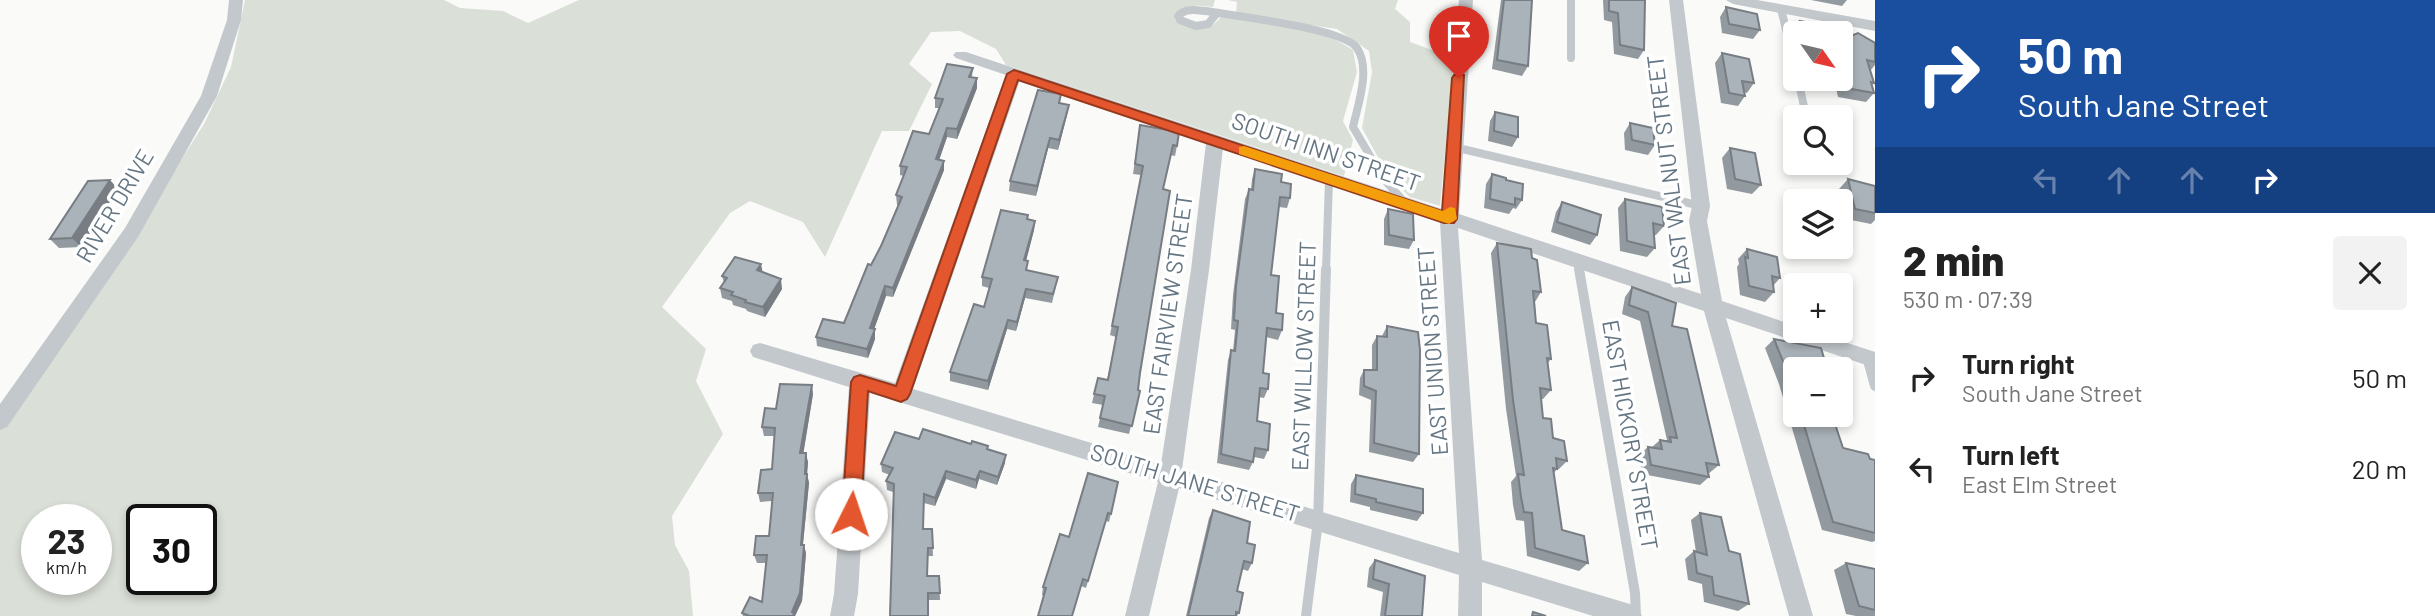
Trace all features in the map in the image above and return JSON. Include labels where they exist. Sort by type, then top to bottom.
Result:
[{"type":"street","name":"RIVER DRIVE","points":[[0,421],[132,232],[209,96],[234,20],[236,0]]},
{"type":"street","name":"EAST UNION STREET","points":[[1466,0],[1449,219],[1471,568],[1470,616]]},
{"type":"street","name":"EAST WALNUT STREET","points":[[1676,0],[1701,206],[1698,221],[1713,307],[1801,616]]},
{"type":"street","points":[[1733,0],[1875,26]]},
{"type":"street","name":"SOUTH INN STREET","points":[[961,55],[1329,180],[1871,358]]},
{"type":"street","points":[[901,394],[1014,74]]},
{"type":"street","name":"EAST FAIRVIEW STREET","points":[[1138,616],[1170,477],[1200,270],[1215,141]]},
{"type":"street","name":"SOUTH JANE STREET","points":[[760,351],[1630,616]]},
{"type":"street","points":[[842,616],[846,594],[860,382]]},
{"type":"lane","points":[[1571,0],[1572,58]]},
{"type":"lane","points":[[1781,9],[1784,21]]},
{"type":"lane","points":[[1217,13],[1322,31],[1350,41],[1358,49],[1364,71],[1353,127],[1383,178],[1406,205]]},
{"type":"lane","points":[[1454,147],[1701,206]]},
{"type":"lane","name":"EAST WILLOW STREET","points":[[1306,616],[1318,521],[1329,180]]},
{"type":"lane","name":"EAST HICKORY STREET","points":[[1578,261],[1635,593],[1636,616]]},
{"type":"lane","points":[[1871,358],[1875,386]]},
{"type":"shaded area","points":[[245,0],[444,0],[460,8],[503,11],[528,23],[579,0],[1215,0],[1213,7],[1184,8],[1174,14],[1175,20],[1199,29],[1210,26],[1221,17],[1306,30],[1353,50],[1357,72],[1343,121],[1353,140],[1344,176],[1006,65],[996,49],[960,31],[931,32],[909,64],[932,84],[909,131],[882,131],[825,257],[803,222],[750,201],[730,213],[662,307],[706,349],[696,381],[723,434],[672,516],[675,545],[689,571],[693,616],[0,616],[0,417],[151,207],[204,124],[231,67]]},
{"type":"shaded area","points":[[1228,0],[1398,0],[1395,9],[1410,22],[1410,42],[1454,58],[1440,206],[1410,197],[1397,185],[1385,170],[1362,128],[1372,72],[1369,51],[1337,29],[1236,14],[1237,2]]},
{"type":"building","points":[[1504,0],[1532,0],[1528,66],[1497,60]]},
{"type":"building","points":[[1609,0],[1645,0],[1644,50],[1620,45],[1618,13],[1609,11]]},
{"type":"building","points":[[1726,7],[1757,14],[1760,30],[1729,24]]},
{"type":"building","points":[[1858,33],[1875,43],[1875,62],[1867,60],[1874,93],[1853,89],[1853,35]]},
{"type":"building","points":[[1722,53],[1749,59],[1754,83],[1742,81],[1745,96],[1729,93]]},
{"type":"building","points":[[947,64],[973,68],[969,77],[977,78],[957,129],[947,128],[936,159],[944,161],[893,288],[885,286],[870,328],[875,329],[867,349],[816,337],[823,319],[844,323],[868,264],[871,265],[881,246],[902,197],[896,195],[907,167],[900,166],[913,131],[929,134],[943,99],[935,98]]},
{"type":"building","points":[[1038,90],[1061,94],[1059,103],[1069,105],[1059,140],[1050,138],[1037,186],[1010,181]]},
{"type":"building","points":[[1495,112],[1518,117],[1518,137],[1494,131]]},
{"type":"building","points":[[1630,123],[1653,128],[1655,145],[1632,140]]},
{"type":"building","points":[[1140,125],[1179,132],[1177,146],[1173,145],[1163,189],[1170,191],[1140,373],[1140,391],[1132,426],[1100,418],[1105,396],[1094,394],[1098,378],[1108,380],[1118,327],[1112,326],[1143,166],[1135,164]]},
{"type":"building","points":[[1730,148],[1755,153],[1761,185],[1735,179]]},
{"type":"building","points":[[1255,169],[1282,174],[1281,182],[1291,184],[1290,198],[1280,197],[1271,275],[1279,276],[1276,313],[1283,314],[1282,330],[1267,328],[1263,373],[1269,374],[1268,389],[1260,388],[1257,421],[1270,424],[1268,450],[1255,448],[1253,462],[1221,454],[1231,350],[1235,351],[1238,321],[1234,320],[1236,286],[1249,189],[1253,190]]},
{"type":"building","points":[[1492,174],[1523,184],[1522,200],[1515,198],[1515,205],[1490,199]]},
{"type":"building","points":[[1848,179],[1875,186],[1875,213],[1855,209],[1853,189],[1850,189]]},
{"type":"building","points":[[110,180],[72,238],[50,239],[88,181]]},
{"type":"building","points":[[1625,199],[1662,207],[1664,226],[1653,223],[1655,248],[1627,241]]},
{"type":"building","points":[[1562,202],[1601,215],[1597,235],[1557,222]]},
{"type":"building","points":[[1388,209],[1413,214],[1414,240],[1389,235]]},
{"type":"building","points":[[1001,210],[1028,215],[1027,219],[1035,221],[1024,260],[1028,261],[1026,270],[1058,277],[1053,294],[1026,289],[1017,322],[1008,320],[988,381],[950,372],[974,304],[984,307],[992,279],[982,277]]},
{"type":"building","points":[[1497,243],[1531,249],[1532,258],[1537,260],[1541,292],[1533,291],[1536,323],[1547,325],[1551,359],[1547,358],[1551,390],[1540,388],[1543,418],[1551,419],[1553,438],[1564,441],[1567,461],[1556,458],[1557,469],[1553,468],[1562,530],[1584,536],[1588,563],[1535,548],[1532,513],[1524,512],[1518,474],[1524,475],[1513,400]]},
{"type":"building","points":[[1747,249],[1777,257],[1780,278],[1772,276],[1774,292],[1749,286],[1745,257],[1748,258]]},
{"type":"building","points":[[735,257],[761,264],[757,270],[781,279],[763,307],[745,302],[746,300],[731,295],[733,292],[720,288],[727,278],[722,276]]},
{"type":"building","points":[[1632,287],[1676,303],[1672,326],[1687,329],[1719,465],[1706,463],[1709,477],[1651,465],[1648,447],[1662,449],[1660,440],[1671,442],[1670,437],[1677,438],[1648,312],[1629,305]]},
{"type":"building","points":[[1387,326],[1418,332],[1419,454],[1374,443],[1376,391],[1364,386],[1364,370],[1377,370],[1377,336],[1387,337]]},
{"type":"building","points":[[1774,339],[1783,343],[1821,348],[1824,357],[1783,357],[1783,361]]},
{"type":"building","points":[[780,384],[812,385],[800,453],[806,453],[807,474],[800,593],[792,612],[793,616],[750,616],[742,613],[750,597],[762,602],[767,555],[754,555],[756,536],[769,536],[773,493],[758,493],[761,470],[772,469],[775,428],[762,427],[765,408],[776,409]]},
{"type":"building","points":[[1805,427],[1836,427],[1843,448],[1868,454],[1870,459],[1875,460],[1875,533],[1833,522]]},
{"type":"building","points":[[923,429],[971,444],[972,441],[988,446],[987,449],[1006,455],[998,477],[980,471],[976,480],[946,471],[935,498],[924,494],[923,529],[932,529],[933,548],[928,548],[927,576],[939,576],[940,593],[928,593],[928,616],[890,616],[894,484],[886,481],[893,468],[881,464],[895,432],[919,439]]},
{"type":"building","points":[[1088,473],[1118,482],[1111,514],[1108,513],[1088,581],[1083,579],[1072,616],[1038,616],[1046,588],[1043,587],[1060,534],[1069,537]]},
{"type":"building","points":[[1356,475],[1423,489],[1423,513],[1355,494]]},
{"type":"building","points":[[1213,510],[1250,522],[1247,543],[1255,545],[1252,563],[1244,561],[1237,591],[1243,593],[1236,616],[1188,616]]},
{"type":"building","points":[[1700,513],[1721,517],[1729,551],[1740,554],[1749,604],[1714,595],[1712,577],[1697,573],[1694,551],[1707,555]]},
{"type":"building","points":[[1375,560],[1425,576],[1422,616],[1385,616],[1389,584],[1373,579]]},
{"type":"building","points":[[1846,563],[1875,569],[1875,610],[1859,606]]},
{"type":"slow traffic","points":[[1244,151],[1449,219],[1450,212]]},
{"type":"route","points":[[851,514],[860,382],[901,394],[1014,74],[1449,219],[1459,78]]}]
